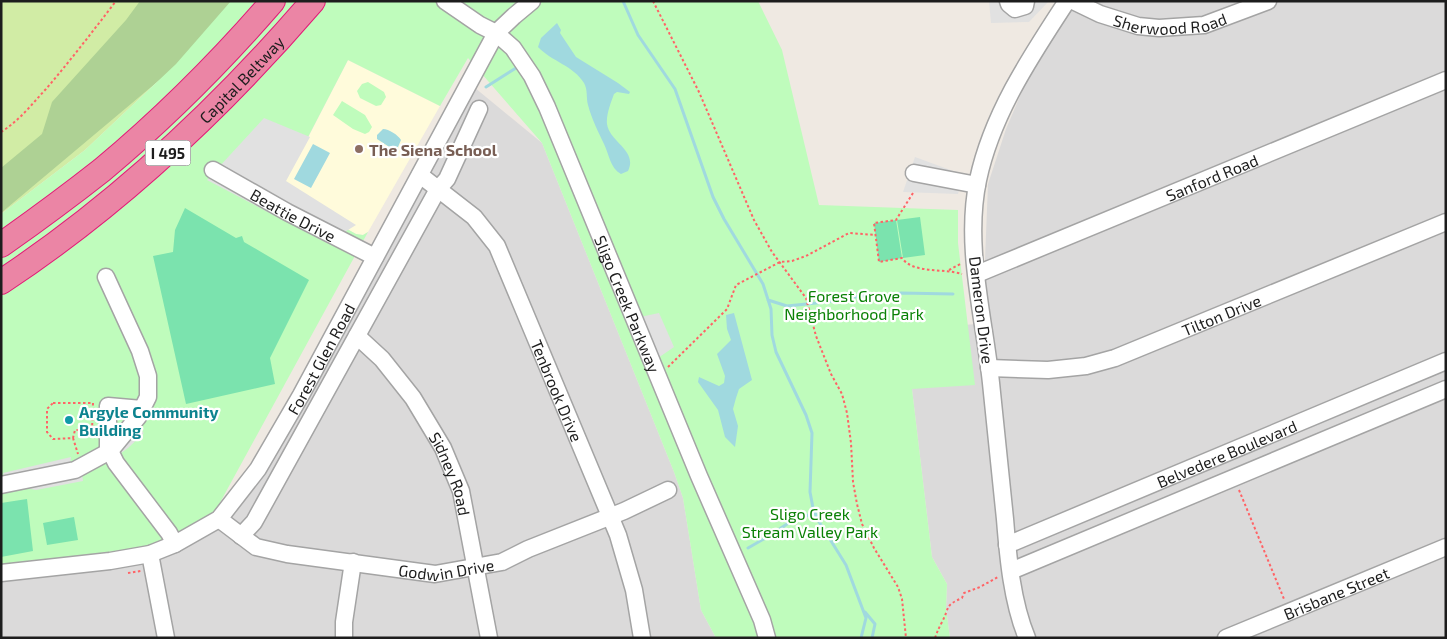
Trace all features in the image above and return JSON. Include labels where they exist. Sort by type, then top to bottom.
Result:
[{"type":"highway","name":"Capital Beltway","points":[[1,245],[51,209],[122,151],[208,72],[273,1]]},
{"type":"highway","name":"Capital Beltway","points":[[1,282],[69,234],[169,152],[228,96],[313,1]]},
{"type":"street","name":"Sligo Creek Parkway","points":[[446,1],[480,25],[496,33],[513,48],[532,76],[547,106],[699,476],[762,620],[767,638]]},
{"type":"street","name":"Forest Glen Road","points":[[1,572],[110,561],[150,554],[175,544],[219,519],[258,469],[301,395],[496,33],[532,1]]},
{"type":"street","points":[[1008,1],[1015,9],[1025,6],[1026,1]]},
{"type":"street","name":"Sherwood Road","points":[[1066,2],[1138,26],[1159,28],[1204,25],[1268,1]]},
{"type":"street","name":"Dameron Drive","points":[[1027,638],[1006,573],[1007,544],[990,368],[970,271],[973,204],[991,138],[1017,79],[1066,2]]},
{"type":"street","name":"Sanford Road","points":[[970,271],[1446,80]]},
{"type":"street","name":"Forest Glen Road","points":[[241,536],[254,522],[438,189],[447,180],[479,109]]},
{"type":"street","name":"Beattie Drive","points":[[213,170],[287,212],[375,257]]},
{"type":"street","points":[[914,173],[977,185]]},
{"type":"street","name":"Tenbrook Drive","points":[[420,175],[474,217],[497,246],[618,535],[634,590],[642,638]]},
{"type":"street","name":"Tilton Drive","points":[[990,368],[1048,370],[1086,366],[1115,358],[1446,222]]},
{"type":"street","points":[[1,485],[75,470],[110,451],[138,417],[148,397],[148,376],[140,351],[106,277]]},
{"type":"street","name":"Sidney Road","points":[[356,336],[382,359],[413,398],[443,448],[460,491],[489,638]]},
{"type":"street","name":"Belvedere Boulevard","points":[[1007,544],[1446,361]]},
{"type":"street","name":"Belvedere Boulevard","points":[[1006,573],[1446,389]]},
{"type":"street","points":[[142,409],[108,406],[108,447],[116,463],[169,533],[175,544]]},
{"type":"street","name":"Godwin Drive","points":[[219,519],[256,547],[287,554],[435,574],[502,562],[528,549],[624,511],[668,490]]},
{"type":"street","name":"Brisbane Street","points":[[1226,638],[1446,547]]},
{"type":"street","points":[[150,554],[166,638]]},
{"type":"street","points":[[344,638],[344,622],[353,562]]},
{"type":"path","points":[[1,132],[20,117],[54,80],[116,1]]},
{"type":"path","points":[[652,1],[699,92],[754,220],[780,262],[806,298],[816,336],[831,374],[842,394],[847,413],[856,504],[862,524],[874,548],[898,587],[902,599],[906,638]]},
{"type":"path","points":[[912,193],[896,220],[874,223],[880,262],[902,258],[907,266],[915,268],[970,271]]},
{"type":"path","points":[[665,370],[727,309],[736,285],[780,262],[792,261],[806,256],[849,233],[876,235]]},
{"type":"path","points":[[949,270],[970,271]]},
{"type":"path","points":[[53,403],[93,403],[92,430],[75,430],[73,438],[53,438],[47,432],[47,409],[53,403]]},
{"type":"path","points":[[1234,478],[1285,601]]},
{"type":"path","points":[[935,638],[944,620],[946,608],[952,602],[962,598],[964,593],[1006,573]]},
{"type":"shaded area","points":[[989,1],[1049,1],[1029,22],[991,23]]},
{"type":"shaded area","points":[[1074,1],[1446,1],[1446,638],[950,638],[946,609],[947,584],[932,557],[912,389],[964,325],[988,323],[984,285],[988,184],[1006,129],[1028,77]]},
{"type":"shaded area","name":"The Siena School","points":[[348,60],[440,106],[368,232],[363,235],[356,234],[280,192]]},
{"type":"shaded area","points":[[469,83],[542,143],[674,472],[683,498],[701,610],[716,638],[1,638],[1,573],[150,554],[243,490]]},
{"type":"shaded area","points":[[264,118],[310,137],[286,181],[356,225],[327,243],[207,180]]},
{"type":"shaded area","points":[[915,157],[964,175],[958,194],[903,192]]},
{"type":"shaded area","points":[[659,313],[674,347],[658,358],[640,317]]},
{"type":"shaded area","points":[[133,425],[144,433],[110,461],[82,474],[83,481],[36,490],[8,485],[3,473],[71,457],[70,466],[92,457]]},
{"type":"green space","points":[[1,1],[231,1],[176,64],[85,150],[1,214]]},
{"type":"green space","points":[[140,1],[241,1],[219,30],[1,213],[1,168],[42,134],[52,102],[126,20]]},
{"type":"green space","points":[[231,1],[758,1],[782,50],[819,205],[958,210],[958,243],[975,385],[912,389],[932,557],[947,584],[946,609],[950,638],[716,638],[701,610],[683,498],[674,472],[542,143],[468,58],[440,106],[348,60],[280,191],[356,234],[363,235],[368,232],[199,541],[1,565],[1,214],[85,150],[176,64]]},
{"type":"green space","points":[[368,82],[384,92],[386,97],[381,105],[376,106],[360,98],[357,91],[362,84]]},
{"type":"green space","points":[[342,101],[365,115],[372,127],[369,132],[365,134],[353,129],[333,115]]},
{"type":"green space","points":[[185,208],[236,238],[242,236],[244,242],[309,280],[270,358],[275,384],[186,404],[153,256],[173,252],[175,230]]},
{"type":"green space","points":[[920,217],[925,255],[903,258],[897,220]]},
{"type":"green space","points":[[896,220],[902,258],[879,262],[874,223]]},
{"type":"green space","points":[[27,499],[33,551],[1,557],[1,503]]},
{"type":"green space","points":[[74,517],[78,540],[47,545],[43,523]]},
{"type":"water","points":[[557,23],[561,30],[560,33],[576,57],[630,92],[629,94],[617,92],[614,94],[607,120],[609,131],[627,152],[630,164],[628,171],[621,174],[612,165],[591,116],[586,88],[580,77],[538,47],[541,38]]},
{"type":"water","points":[[383,129],[391,131],[400,138],[398,147],[391,148],[377,139],[377,135]]},
{"type":"water","points":[[313,144],[330,153],[311,188],[294,179]]},
{"type":"water","points":[[734,313],[752,380],[739,389],[733,409],[738,426],[735,447],[725,437],[718,410],[698,382],[699,377],[719,386],[724,383],[725,376],[717,354],[731,340],[727,329],[726,315]]},
{"type":"waterway","points":[[623,1],[638,35],[675,89],[713,197],[763,284],[771,309],[772,335],[776,352],[806,415],[812,433],[810,492],[813,508],[818,520],[846,565],[866,618],[861,638]]},
{"type":"waterway","points":[[486,87],[516,68]]},
{"type":"waterway","points":[[768,300],[787,306],[866,295],[888,297],[901,293],[953,294]]},
{"type":"waterway","points":[[748,548],[793,520],[815,513]]},
{"type":"waterway","points":[[865,612],[875,624],[872,638]]},
{"type":"place","name":"The Siena School","points":[[359,149]]},
{"type":"place","name":"Argyle Community Building","points":[[69,420]]},
{"type":"park label","name":"Forest Grove Neighborhood Park","points":[[854,304]]},
{"type":"park label","name":"Sligo Creek Stream Valley Park","points":[[810,522]]}]
